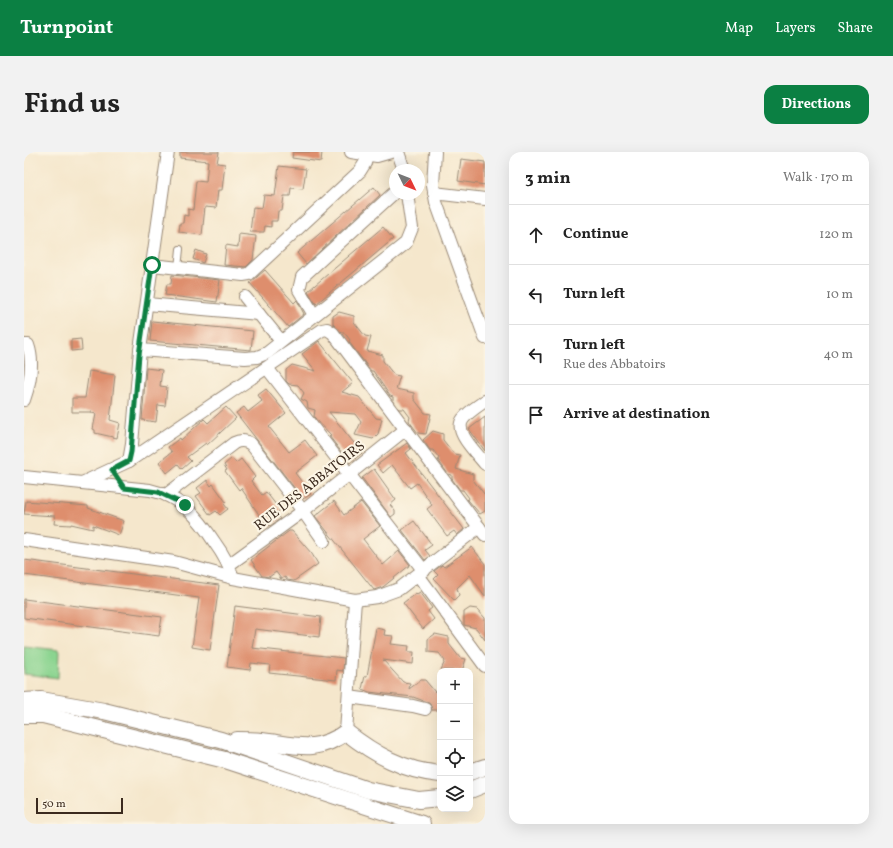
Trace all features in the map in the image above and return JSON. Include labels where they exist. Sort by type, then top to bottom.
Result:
[{"type":"street","points":[[129,461],[132,444],[140,350],[168,152]]},
{"type":"street","points":[[351,152],[383,155],[391,152]]},
{"type":"street","points":[[398,152],[402,164]]},
{"type":"street","points":[[435,152],[434,193],[485,338]]},
{"type":"street","points":[[152,265],[243,275],[253,272],[360,171],[365,163],[367,154]]},
{"type":"street","points":[[434,193],[485,199]]},
{"type":"street","points":[[314,315],[299,290],[302,277],[389,197]]},
{"type":"street","points":[[140,350],[251,358],[267,352],[406,243],[411,234],[412,228],[408,200]]},
{"type":"street","points":[[245,297],[281,341]]},
{"type":"street","points":[[146,304],[259,314]]},
{"type":"street","points":[[24,540],[174,562],[233,578],[355,600],[366,600],[388,594],[482,531],[333,334],[327,329],[322,330],[129,461],[82,483]]},
{"type":"street","points":[[24,345],[28,345],[31,355],[28,390],[24,400]]},
{"type":"street","points":[[267,368],[350,474],[485,666]]},
{"type":"street","points":[[485,401],[464,417],[460,426],[462,435],[485,464]]},
{"type":"street","name":"RUE DES ABBATOIRS","points":[[230,564],[303,511],[406,430]]},
{"type":"street","points":[[166,495],[234,443],[242,441],[251,444],[303,511],[324,541]]},
{"type":"street","points":[[112,470],[124,488]]},
{"type":"street","points":[[24,477],[150,490],[166,495],[185,505],[200,520],[230,564],[233,578]]},
{"type":"street","points":[[346,732],[355,600]]},
{"type":"street","points":[[349,697],[425,709]]},
{"type":"street","points":[[24,701],[42,700],[104,711],[221,740],[368,790],[419,800],[437,798]]},
{"type":"street","points":[[24,715],[43,715],[225,760],[422,824]]},
{"type":"street","points":[[221,740],[260,741],[314,747],[326,745],[346,732]]},
{"type":"street","points":[[346,732],[371,751],[398,765],[428,773],[437,774]]},
{"type":"street","points":[[473,771],[485,767]]},
{"type":"street","points":[[473,789],[485,784]]},
{"type":"lane","points":[[178,268],[180,249]]},
{"type":"green space","points":[[24,646],[59,650],[58,678],[24,674]]},
{"type":"building","points":[[180,152],[219,152],[217,163],[225,164],[222,190],[218,190],[216,208],[205,207],[202,235],[179,232],[180,223],[183,223],[184,215],[188,216],[188,209],[193,210],[196,181],[206,182],[208,161],[180,158]]},
{"type":"building","points":[[293,152],[322,152],[321,162],[292,158]]},
{"type":"building","points":[[461,159],[485,162],[485,185],[458,181]]},
{"type":"building","points":[[279,166],[306,169],[303,189],[291,188],[290,196],[284,196],[282,211],[278,211],[277,221],[271,221],[271,227],[265,226],[264,232],[250,232],[253,207],[262,208],[264,195],[275,196]]},
{"type":"building","points":[[374,187],[380,195],[306,264],[297,253]]},
{"type":"building","points":[[383,227],[393,239],[316,304],[308,291]]},
{"type":"building","points":[[239,234],[256,236],[253,260],[246,267],[224,265],[226,245],[238,247]]},
{"type":"building","points":[[196,250],[206,254],[203,263],[193,259]]},
{"type":"building","points":[[265,270],[294,303],[297,300],[304,314],[288,327],[250,283]]},
{"type":"building","points":[[172,275],[220,280],[217,302],[165,295],[167,284],[171,284]]},
{"type":"building","points":[[339,312],[354,316],[354,322],[365,336],[371,337],[367,351],[383,355],[383,361],[394,375],[400,376],[396,389],[414,393],[414,399],[425,413],[431,414],[426,434],[418,433],[409,421],[410,417],[404,409],[399,409],[393,400],[393,397],[390,396],[373,371],[371,371],[349,342],[350,340],[344,332],[341,332],[333,324],[333,316]]},
{"type":"building","points":[[152,321],[253,331],[251,350],[150,341]]},
{"type":"building","points":[[81,339],[82,350],[71,351],[71,340]]},
{"type":"building","points":[[319,341],[353,383],[342,392],[359,397],[376,418],[382,419],[378,434],[373,439],[355,435],[361,422],[355,414],[329,412],[362,453],[350,463],[329,436],[331,435],[314,417],[315,410],[308,408],[307,402],[301,399],[304,393],[298,385],[289,384],[286,381],[286,370],[292,365],[316,371],[302,354]]},
{"type":"building","points":[[146,368],[162,370],[160,386],[167,387],[165,406],[158,405],[156,422],[142,420]]},
{"type":"building","points":[[89,371],[115,375],[110,420],[120,423],[117,438],[95,433],[95,430],[93,429],[96,414],[92,412],[72,412],[72,398],[85,398]]},
{"type":"building","points":[[266,389],[286,413],[269,427],[289,452],[305,440],[317,456],[295,473],[311,494],[303,499],[236,413],[244,407],[248,412],[262,401],[258,395]]},
{"type":"building","points":[[226,407],[236,418],[207,445],[206,443],[187,457],[191,461],[182,469],[178,464],[167,473],[159,462],[172,452],[168,447],[180,438],[181,440],[204,419],[208,423]]},
{"type":"building","points":[[485,417],[485,451],[469,429]]},
{"type":"building","points":[[433,431],[443,434],[443,440],[454,454],[460,455],[456,469],[473,474],[473,480],[485,495],[485,511],[480,514],[468,500],[469,498],[463,490],[460,490],[452,479],[452,475],[448,474],[433,450],[430,450],[423,440]]},
{"type":"building","points":[[407,443],[411,449],[406,453],[464,529],[457,535],[454,531],[447,536],[427,509],[432,505],[417,483],[410,488],[392,465],[383,473],[377,465]]},
{"type":"building","points":[[232,458],[236,463],[241,459],[255,477],[251,481],[262,495],[266,492],[280,510],[276,514],[280,519],[270,526],[266,521],[264,522],[241,488],[239,490],[225,471],[227,470],[224,465]]},
{"type":"building","points":[[374,469],[396,500],[390,505],[395,511],[395,514],[391,517],[362,478]]},
{"type":"building","points":[[207,480],[211,486],[213,484],[226,502],[224,504],[228,509],[220,515],[216,511],[210,515],[196,496],[201,493],[197,488]]},
{"type":"building","points":[[26,501],[88,506],[88,508],[124,521],[119,535],[93,525],[93,529],[71,524],[54,524],[55,516],[24,514]]},
{"type":"building","points":[[334,501],[344,515],[361,502],[380,526],[363,539],[383,565],[399,551],[410,565],[383,587],[374,590],[315,516]]},
{"type":"building","points":[[414,521],[432,545],[425,550],[430,556],[425,560],[402,530]]},
{"type":"building","points":[[289,531],[292,531],[312,554],[318,564],[294,581],[287,580],[285,577],[281,579],[276,572],[269,577],[262,576],[251,560]]},
{"type":"building","points":[[472,547],[485,564],[485,596],[470,575],[457,588],[459,595],[454,600],[434,579],[438,575],[434,571],[442,565],[444,567]]},
{"type":"building","points":[[24,560],[219,585],[210,650],[192,647],[199,598],[24,575]]},
{"type":"building","points":[[420,592],[432,608],[428,611],[434,619],[423,629],[403,603],[416,593],[417,594]]},
{"type":"building","points":[[24,599],[162,617],[159,636],[24,618]]},
{"type":"building","points":[[235,606],[321,617],[319,637],[255,629],[252,648],[344,658],[343,671],[337,670],[336,680],[269,673],[270,665],[251,663],[250,670],[227,667]]},
{"type":"building","points":[[470,608],[477,609],[485,618],[485,640],[476,628],[464,625],[464,612]]},
{"type":"building","points":[[376,628],[385,630],[384,635],[393,636],[391,644],[409,646],[408,652],[414,652],[413,664],[383,660],[403,682],[410,683],[409,689],[421,680],[425,680],[437,692],[437,710],[432,710],[430,704],[413,697],[369,692],[362,689],[365,676],[367,676]]},
{"type":"building","points":[[435,634],[449,637],[449,644],[460,658],[466,659],[463,668],[442,668],[445,661],[439,653],[428,652],[428,639]]},
{"type":"route","points":[[152,265],[139,355],[131,452],[129,461],[112,470],[124,488],[158,492],[176,499],[185,505]]}]
